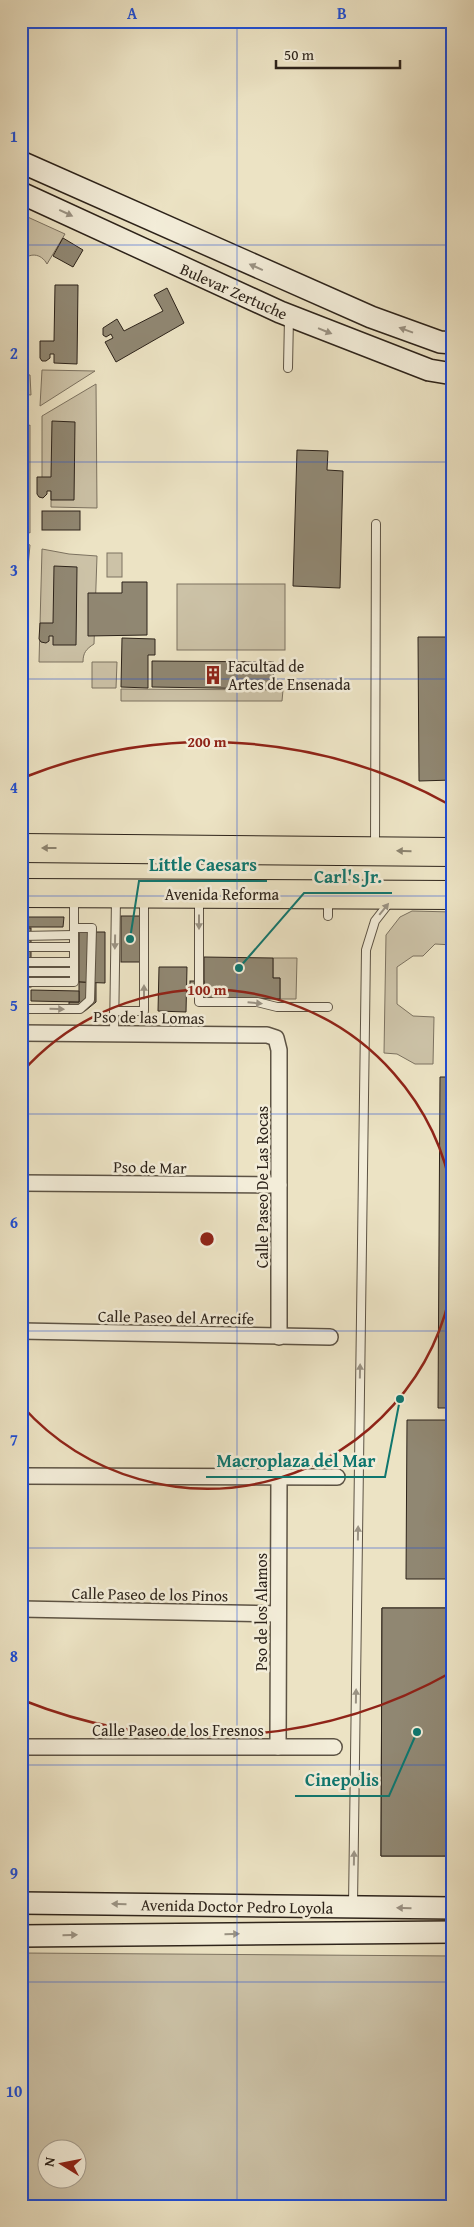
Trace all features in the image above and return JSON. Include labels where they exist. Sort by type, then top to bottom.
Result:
[{"type":"highway","points":[[21,848],[453,852]]},
{"type":"highway","points":[[21,866],[68,866],[96,848]]},
{"type":"highway","name":"Avenida Reforma","points":[[21,892],[199,894],[328,905],[424,895],[453,895]]},
{"type":"main road","name":"Bulevar Zertuche","points":[[21,162],[371,317],[440,342],[453,343]]},
{"type":"main road","name":"Bulevar Zertuche","points":[[21,193],[289,316],[429,370],[453,374]]},
{"type":"main road","name":"Avenida Doctor Pedro Loyola","points":[[21,1903],[453,1908]]},
{"type":"main road","name":"Avenida Doctor Pedro Loyola","points":[[21,1936],[453,1932]]},
{"type":"street","name":"Pso de las Lomas","points":[[21,1033],[267,1035],[276,1038]]},
{"type":"street","name":"Calle Paseo De Las Rocas","points":[[276,1038],[279,1050],[279,1337]]},
{"type":"street","name":"Pso de Mar","points":[[21,1183],[279,1185]]},
{"type":"street","name":"Calle Paseo del Arrecife","points":[[21,1331],[330,1337]]},
{"type":"street","points":[[21,1476],[337,1477]]},
{"type":"street","name":"Pso de los Alamos","points":[[278,1747],[279,1476]]},
{"type":"street","name":"Calle Paseo de los Pinos","points":[[21,1610],[278,1614]]},
{"type":"street","name":"Calle Paseo de los Fresnos","points":[[21,1748],[334,1747]]},
{"type":"lane","points":[[288,368],[289,316]]},
{"type":"lane","points":[[375,851],[376,524]]},
{"type":"lane","points":[[21,982],[74,982],[74,893]]},
{"type":"lane","points":[[114,1034],[116,893]]},
{"type":"lane","points":[[114,1011],[144,1011],[144,894]]},
{"type":"lane","points":[[199,894],[199,1002],[257,1002],[276,1007],[328,1007]]},
{"type":"lane","points":[[353,1907],[366,950],[375,921],[384,906],[395,898],[424,895]]},
{"type":"lane","points":[[21,978],[74,954],[92,928],[90,1000],[80,1009],[21,1009]]},
{"type":"lane","points":[[21,936],[74,954]]},
{"type":"lane","points":[[21,940],[74,954]]},
{"type":"lane","points":[[21,947],[74,954]]},
{"type":"lane","points":[[21,952],[74,954]]},
{"type":"lane","points":[[21,960],[74,954]]},
{"type":"lane","points":[[21,968],[74,954]]},
{"type":"lane","points":[[21,972],[74,954]]},
{"type":"shaded area","points":[[21,214],[65,234],[47,264],[42,258],[35,255],[31,255],[21,262]]},
{"type":"shaded area","points":[[42,370],[95,371],[40,406]]},
{"type":"shaded area","points":[[21,374],[30,375],[31,395],[21,394]]},
{"type":"shaded area","points":[[96,384],[97,508],[51,507],[51,491],[42,477],[42,416]]},
{"type":"shaded area","points":[[30,425],[30,533],[21,529],[21,429]]},
{"type":"shaded area","points":[[21,541],[30,545],[28,567],[21,567]]},
{"type":"shaded area","points":[[42,549],[69,554],[97,556],[94,644],[85,652],[83,662],[39,662]]},
{"type":"shaded area","points":[[107,553],[122,553],[122,577],[107,577]]},
{"type":"shaded area","points":[[177,584],[285,584],[285,650],[177,650]]},
{"type":"shaded area","points":[[92,662],[117,662],[116,688],[92,688]]},
{"type":"shaded area","points":[[121,689],[283,690],[282,701],[121,701]]},
{"type":"shaded area","points":[[412,911],[453,912],[453,945],[435,944],[423,956],[413,956],[397,967],[397,1004],[413,1016],[434,1017],[433,1064],[415,1064],[397,1054],[384,1053],[386,935],[400,917]]},
{"type":"shaded area","points":[[273,958],[297,958],[296,999],[280,999],[280,978],[273,978]]},
{"type":"shaded area","points":[[21,1953],[453,1956],[453,2206],[21,2206]]},
{"type":"building","points":[[63,238],[83,250],[73,267],[53,256]]},
{"type":"building","points":[[55,285],[78,285],[77,364],[54,363],[54,354],[50,354],[50,358],[46,361],[42,361],[40,358],[40,341],[54,341]]},
{"type":"building","points":[[167,288],[184,323],[116,362],[105,342],[113,338],[111,334],[106,337],[103,335],[103,328],[117,319],[124,331],[163,311],[154,295]]},
{"type":"building","points":[[52,421],[75,422],[74,500],[51,500],[51,491],[47,491],[43,498],[37,494],[37,477],[51,477]]},
{"type":"building","points":[[297,450],[328,451],[327,470],[343,471],[340,588],[293,586]]},
{"type":"building","points":[[42,511],[80,511],[80,530],[42,530]]},
{"type":"building","points":[[54,566],[77,567],[76,645],[53,645],[53,636],[49,636],[49,641],[46,643],[41,642],[39,639],[40,623],[53,623]]},
{"type":"building","points":[[122,582],[147,582],[147,635],[88,636],[88,593],[122,593]]},
{"type":"building","points":[[418,637],[453,637],[453,780],[419,781]]},
{"type":"building","points":[[122,638],[155,639],[155,655],[148,655],[148,688],[121,687]]},
{"type":"building","name":"Facultad de Artes de Ensenada","points":[[152,661],[274,662],[273,689],[152,687]]},
{"type":"building","points":[[121,916],[140,916],[140,962],[121,962]]},
{"type":"building","points":[[25,917],[64,917],[63,927],[25,927]]},
{"type":"building","points":[[21,928],[31,928],[31,987],[21,987]]},
{"type":"building","points":[[79,932],[105,932],[105,983],[79,982]]},
{"type":"building","points":[[204,957],[273,958],[273,978],[280,978],[280,999],[204,998]]},
{"type":"building","points":[[159,967],[187,967],[186,1012],[158,1011]]},
{"type":"building","points":[[190,981],[204,981],[204,992],[190,992]]},
{"type":"building","points":[[79,982],[96,983],[96,1002],[85,1011],[69,1011],[69,1002],[79,1002]]},
{"type":"building","points":[[31,990],[79,991],[79,1002],[31,1001]]},
{"type":"building","points":[[440,1077],[453,1077],[453,1408],[438,1408]]},
{"type":"building","points":[[407,1420],[453,1420],[453,1579],[406,1579]]},
{"type":"building","points":[[382,1608],[453,1608],[453,1856],[381,1856]]},
{"type":"building","points":[[382,1608],[453,1608],[453,1856],[381,1856]]},
{"type":"place","name":"Facultad de Artes de Ensenada","points":[[213,675]]},
{"type":"place","name":"Little Caesars","points":[[130,939]]},
{"type":"place","name":"Carl's Jr.","points":[[239,968]]},
{"type":"place","name":"Macroplaza del Mar","points":[[400,1399]]},
{"type":"place","name":"Cinepolis","points":[[417,1732]]}]
